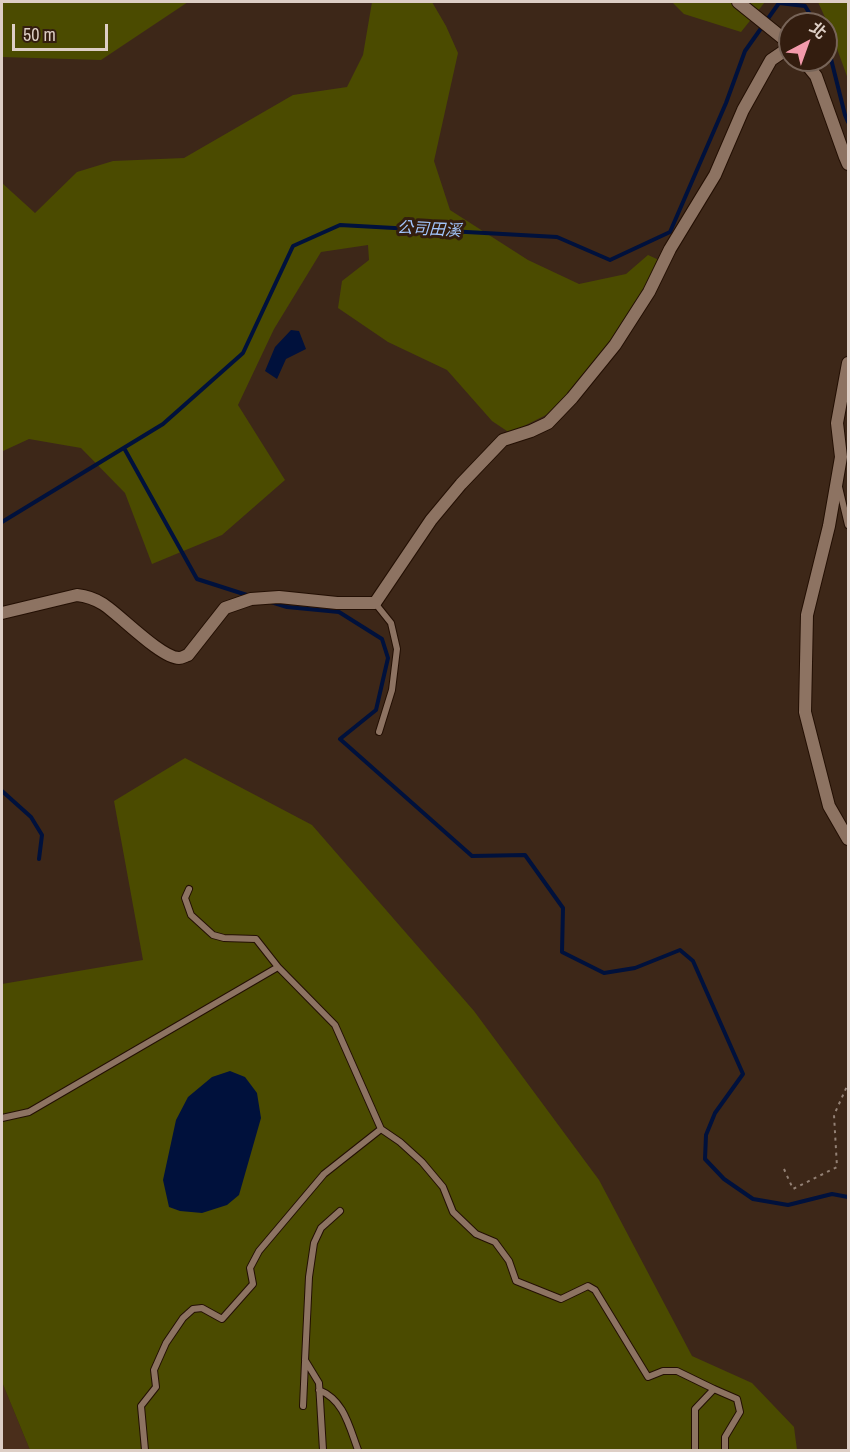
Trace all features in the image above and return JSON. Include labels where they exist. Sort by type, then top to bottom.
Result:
[{"type":"street","points":[[739,2],[778,36]]},
{"type":"street","points":[[2,613],[77,595],[90,597],[102,603],[168,655],[179,658],[188,655],[225,608],[251,599],[279,597],[337,603],[375,603],[431,520],[460,484],[503,440],[548,423],[572,398],[615,345],[649,292],[670,249],[715,175],[743,110],[771,60],[778,55]]},
{"type":"street","points":[[813,72],[844,157],[849,164]]},
{"type":"street","points":[[849,363],[837,423],[841,457],[829,526],[807,615],[805,712],[828,806],[849,839]]},
{"type":"lane","points":[[837,478],[849,525]]},
{"type":"lane","points":[[375,603],[391,622],[397,649],[392,690],[379,732]]},
{"type":"lane","points":[[189,888],[185,898],[191,915],[213,934],[224,938],[256,939],[278,967],[335,1025],[381,1129],[422,1162],[443,1187],[453,1212],[476,1234],[495,1242],[509,1262],[516,1281],[561,1299],[588,1287],[595,1290],[648,1377],[663,1371],[677,1371],[737,1399],[740,1412],[725,1437],[725,1450]]},
{"type":"lane","points":[[2,1118],[29,1112],[278,967]]},
{"type":"lane","points":[[145,1450],[141,1406],[156,1387],[154,1370],[166,1342],[183,1318],[193,1309],[202,1308],[222,1320],[253,1284],[250,1268],[259,1251],[324,1174],[381,1129]]},
{"type":"lane","points":[[303,1406],[309,1277],[314,1243],[321,1228],[340,1211]]},
{"type":"lane","points":[[305,1360],[319,1383],[323,1450]]},
{"type":"lane","points":[[319,1389],[330,1394],[340,1406],[358,1450]]},
{"type":"lane","points":[[695,1450],[695,1409],[714,1389]]},
{"type":"path","points":[[784,1169],[793,1189],[837,1167],[834,1115],[849,1084]]},
{"type":"shaded area","points":[[2,2],[188,2],[101,60],[2,57]]},
{"type":"shaded area","points":[[372,2],[432,2],[458,53],[434,161],[450,210],[528,260],[579,284],[626,274],[648,255],[659,260],[646,292],[583,381],[546,415],[510,433],[492,421],[447,370],[388,342],[338,308],[342,281],[369,260],[368,245],[321,252],[274,329],[238,405],[285,480],[222,535],[152,564],[125,493],[81,448],[29,439],[3,451],[2,456],[2,183],[35,213],[77,172],[113,161],[184,158],[293,95],[347,87],[363,55]]},
{"type":"shaded area","points":[[672,2],[765,2],[741,32],[684,14]]},
{"type":"shaded area","points":[[818,2],[848,2],[848,79],[838,52],[838,12],[823,12]]},
{"type":"shaded area","points":[[185,758],[312,825],[474,1011],[599,1180],[692,1356],[752,1383],[794,1427],[797,1450],[30,1450],[2,1382],[2,984],[143,960],[114,801]]},
{"type":"shaded area","points":[[2,1382],[30,1450],[2,1450]]},
{"type":"water","points":[[291,330],[299,331],[306,349],[286,359],[277,379],[265,371],[275,347]]},
{"type":"water","points":[[230,1071],[245,1077],[257,1093],[261,1118],[239,1195],[227,1205],[202,1213],[180,1211],[169,1207],[163,1180],[176,1120],[188,1097],[212,1077]]},
{"type":"waterway","name":"公司田溪","points":[[2,522],[163,424],[243,353],[293,246],[340,225],[557,237],[610,260],[670,232],[726,103],[745,51],[779,3],[805,6],[809,12]]},
{"type":"waterway","name":"公司田溪","points":[[834,72],[848,122]]},
{"type":"waterway","points":[[124,448],[197,579],[250,596]]},
{"type":"waterway","points":[[271,602],[287,607],[339,612],[382,639],[388,658],[376,710],[340,739],[472,856],[525,855],[563,908],[562,952],[604,973],[635,968],[680,950],[693,961],[743,1074],[715,1113],[706,1135],[705,1159],[724,1179],[753,1199],[788,1205],[832,1194],[848,1197]]},
{"type":"waterway","points":[[2,791],[31,817],[42,835],[39,859]]}]
